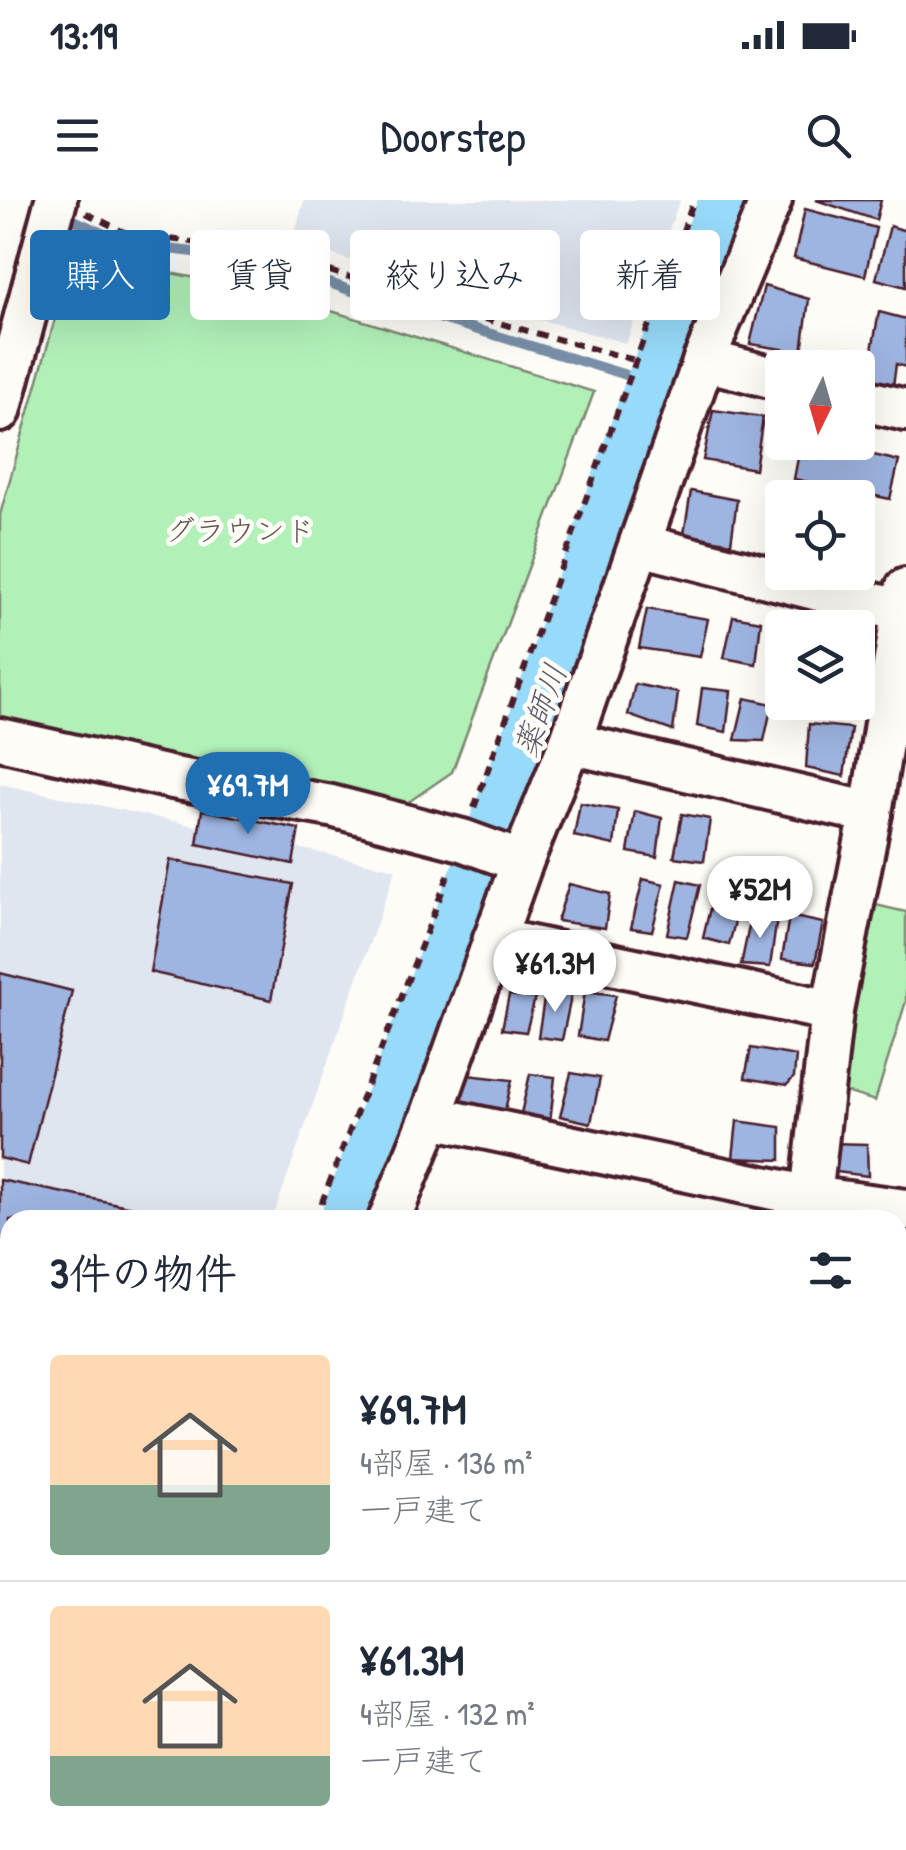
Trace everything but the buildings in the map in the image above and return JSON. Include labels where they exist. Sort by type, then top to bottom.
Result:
[{"type":"street","points":[[392,1210],[431,1117],[494,939],[515,860],[570,743],[704,360],[771,200]]},
{"type":"street","points":[[0,411],[59,209]]},
{"type":"street","points":[[704,360],[765,376]]},
{"type":"street","points":[[875,402],[906,410]]},
{"type":"street","points":[[640,545],[904,600],[871,813],[832,1011],[809,1208]]},
{"type":"street","points":[[0,740],[173,778],[331,806],[462,840],[515,860]]},
{"type":"street","points":[[570,743],[871,813]]},
{"type":"street","points":[[494,939],[832,1011]]},
{"type":"street","points":[[431,1117],[809,1208],[906,1210]]},
{"type":"path","points":[[319,1210],[462,840],[694,200]]},
{"type":"path","points":[[59,209],[126,233],[271,252],[637,362]]},
{"type":"shaded area","points":[[304,200],[680,200],[669,230],[580,230],[580,320],[635,320],[626,343],[541,320],[560,320],[560,230],[350,230],[350,260],[330,254],[330,230],[296,230]]},
{"type":"shaded area","points":[[0,784],[396,869],[276,1210],[0,1210]]},
{"type":"green space","name":"グラウンド","points":[[170,273],[190,277],[190,320],[330,320],[330,311],[350,320],[594,392],[452,772],[407,803],[0,723],[0,515],[55,320],[170,320]]},
{"type":"green space","points":[[867,903],[906,912],[906,1001],[875,1101],[829,1087]]},
{"type":"waterway","name":"薬師川","points":[[354,1210],[539,720],[656,384],[730,200]]},
{"type":"waterway","points":[[59,213],[126,244],[228,256],[288,268],[363,295],[656,384]]}]
